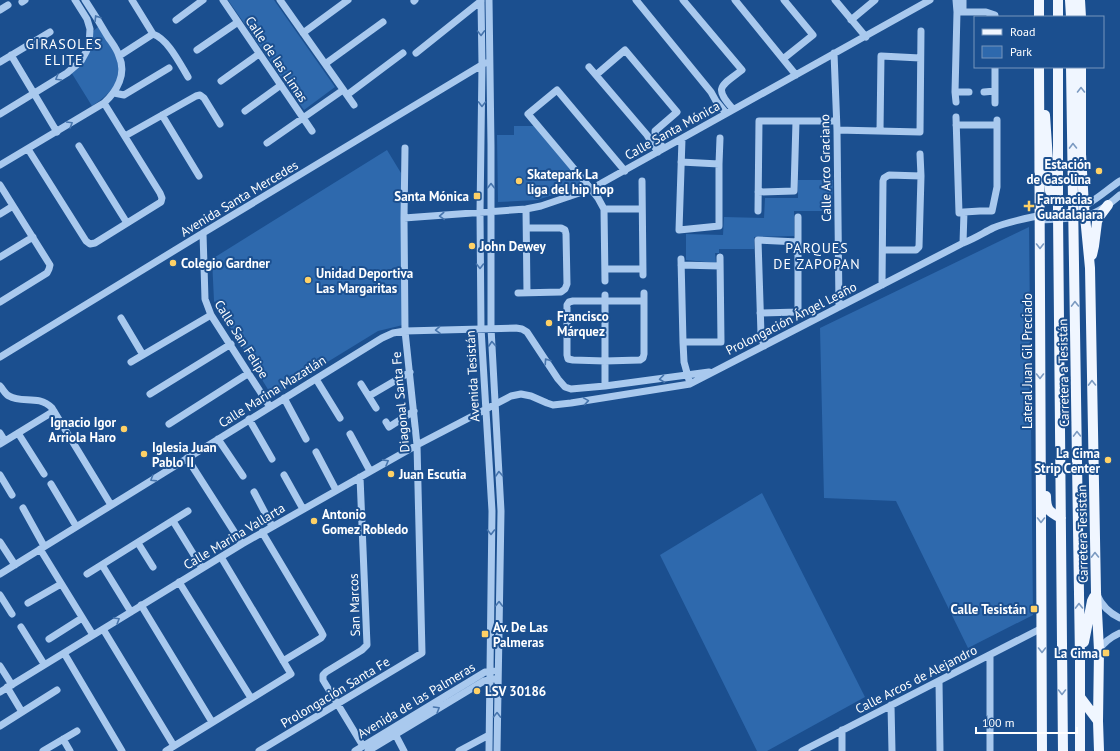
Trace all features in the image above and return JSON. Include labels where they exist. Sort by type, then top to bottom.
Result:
[{"type":"main road","points":[[1039,0],[1039,16]]},
{"type":"main road","points":[[1058,0],[1058,16]]},
{"type":"main road","points":[[1070,0],[1070,16]]},
{"type":"main road","points":[[1080,0],[1081,16]]},
{"type":"main road","name":"Lateral Juan Gil Preciado","points":[[1039,68],[1037,218],[1040,400],[1042,751]]},
{"type":"main road","name":"Carretera a Tesistán","points":[[1058,68],[1063,751]]},
{"type":"main road","name":"Carretera a Tesistán","points":[[1071,68],[1080,659],[1080,751]]},
{"type":"main road","points":[[1081,68],[1081,154],[1084,211],[1090,265]]},
{"type":"main road","points":[[1039,82],[1045,109],[1050,191],[1058,203]]},
{"type":"main road","points":[[1090,265],[1097,222],[1099,216],[1108,205]]},
{"type":"main road","name":"Carretera Tesistán","points":[[1090,265],[1096,592],[1099,650],[1099,751]]},
{"type":"main road","points":[[1040,400],[1044,414],[1046,505],[1051,513],[1061,518]]},
{"type":"main road","points":[[1080,659],[1092,601],[1096,592]]},
{"type":"main road","points":[[1080,697],[1098,721]]},
{"type":"street","points":[[0,114],[67,73],[81,61],[86,52],[90,29],[87,19],[75,0]]},
{"type":"street","points":[[0,165],[104,103],[114,93],[118,86],[121,78],[122,63],[120,56],[85,0]]},
{"type":"street","points":[[132,0],[153,34],[158,35],[168,46],[188,77]]},
{"type":"street","points":[[176,20],[203,0]]},
{"type":"street","name":"Calle de las Limas","points":[[223,0],[312,131]]},
{"type":"street","points":[[281,0],[354,105]]},
{"type":"street","points":[[303,32],[348,0]]},
{"type":"street","points":[[416,53],[481,0],[490,13]]},
{"type":"street","name":"Avenida Tesistán","points":[[481,0],[481,328],[492,511],[490,671],[494,679],[497,751]]},
{"type":"street","name":"Avenida Tesistán","points":[[488,751],[494,679],[498,671],[501,511],[491,328],[489,0]]},
{"type":"street","points":[[636,0],[711,92],[726,113]]},
{"type":"street","points":[[683,0],[742,70],[725,83],[721,91],[725,100],[734,109]]},
{"type":"street","points":[[734,0],[796,74]]},
{"type":"street","points":[[783,59],[813,35],[784,0]]},
{"type":"street","points":[[835,0],[866,37]]},
{"type":"street","points":[[851,20],[875,0]]},
{"type":"street","name":"Calle Santa Mónica","points":[[404,218],[526,209],[540,206],[591,189],[930,0]]},
{"type":"street","points":[[956,0],[960,12]]},
{"type":"street","points":[[956,102],[955,92],[960,12],[963,0]]},
{"type":"street","points":[[0,10],[8,5]]},
{"type":"street","points":[[960,12],[986,12],[994,16]]},
{"type":"street","points":[[197,50],[238,22]]},
{"type":"street","points":[[325,64],[383,22]]},
{"type":"street","points":[[837,130],[920,132],[921,31]]},
{"type":"street","points":[[0,62],[50,32]]},
{"type":"street","points":[[120,56],[153,34]]},
{"type":"street","points":[[596,75],[625,50],[677,112],[655,131],[656,139],[661,150]]},
{"type":"street","points":[[267,143],[303,118],[345,93],[403,53]]},
{"type":"street","name":"Calle Arco Graciano","points":[[834,53],[837,130],[839,307]]},
{"type":"street","points":[[222,81],[259,54]]},
{"type":"street","points":[[11,55],[57,132]]},
{"type":"street","points":[[880,131],[881,56],[920,58]]},
{"type":"street","name":"Avenida Santa Mercedes","points":[[0,357],[490,60]]},
{"type":"street","points":[[590,67],[661,150]]},
{"type":"street","points":[[114,93],[124,95],[169,68]]},
{"type":"street","points":[[994,103],[995,68]]},
{"type":"street","points":[[245,111],[281,85]]},
{"type":"street","points":[[605,281],[604,209],[591,189],[528,114],[557,90],[625,171]]},
{"type":"street","points":[[984,92],[995,91]]},
{"type":"street","points":[[955,92],[969,92]]},
{"type":"street","points":[[125,136],[200,95],[204,98],[220,124]]},
{"type":"street","points":[[28,149],[86,241],[90,244],[96,243],[160,202],[162,198],[104,103]]},
{"type":"street","points":[[162,115],[199,176]]},
{"type":"street","points":[[956,117],[956,125],[959,213],[992,211],[997,187],[997,123],[956,125]]},
{"type":"street","points":[[758,211],[759,121],[836,121]]},
{"type":"street","points":[[758,192],[794,192],[796,121]]},
{"type":"street","points":[[682,139],[679,230],[719,226],[718,164],[720,138]]},
{"type":"street","points":[[79,146],[128,223]]},
{"type":"street","name":"Diagonal Santa Fe","points":[[405,148],[404,218],[406,331],[417,445],[422,653]]},
{"type":"street","points":[[883,250],[916,250],[919,247],[920,154]]},
{"type":"street","points":[[681,162],[718,164]]},
{"type":"street","points":[[882,285],[882,183],[884,178],[888,175],[920,176]]},
{"type":"street","points":[[1120,181],[1098,197],[1084,211],[1093,214],[1108,205],[1120,195]]},
{"type":"street","points":[[605,269],[643,272],[642,182]]},
{"type":"street","points":[[0,185],[50,265],[47,273],[0,302]]},
{"type":"street","points":[[0,214],[13,206]]},
{"type":"street","points":[[526,209],[527,293]]},
{"type":"street","points":[[604,209],[642,209]]},
{"type":"street","name":"Prolongación Ángel Leaño","points":[[485,409],[511,396],[521,394],[531,396],[553,405],[690,384],[993,228],[1037,218],[1073,214],[1084,211]]},
{"type":"street","points":[[963,243],[964,212]]},
{"type":"street","points":[[760,313],[798,312],[798,217]]},
{"type":"street","points":[[518,294],[561,292],[565,289],[567,284],[565,230],[561,228],[527,228]]},
{"type":"street","name":"Calle San Felipe","points":[[203,233],[205,300],[211,315],[270,407]]},
{"type":"street","points":[[0,257],[33,237]]},
{"type":"street","points":[[764,346],[761,334],[758,240],[798,242]]},
{"type":"street","points":[[683,342],[721,342],[720,257]]},
{"type":"street","points":[[690,384],[684,362],[681,262],[720,266]]},
{"type":"street","points":[[643,301],[605,298],[569,302],[567,305],[568,359],[605,361],[640,360],[643,358],[644,293]]},
{"type":"street","points":[[605,298],[605,386]]},
{"type":"street","points":[[132,362],[211,315]]},
{"type":"street","points":[[121,318],[143,355]]},
{"type":"street","points":[[491,328],[516,328],[527,332],[558,379],[565,387],[571,389],[571,403]]},
{"type":"street","name":"Calle Marina Mazatlán","points":[[0,574],[382,338],[406,331],[491,328]]},
{"type":"street","points":[[150,394],[230,344]]},
{"type":"street","name":"Prolongación Ángel Leaño","points":[[571,389],[688,376],[715,371]]},
{"type":"street","points":[[369,396],[410,372]]},
{"type":"street","points":[[169,424],[249,373]]},
{"type":"street","points":[[316,379],[340,418]]},
{"type":"street","points":[[361,384],[376,408]]},
{"type":"street","points":[[0,386],[10,397],[44,402],[54,410],[111,505]]},
{"type":"street","points":[[284,398],[306,439]]},
{"type":"street","name":"Calle Marina Vallarta","points":[[0,692],[272,526],[485,409]]},
{"type":"street","points":[[0,433],[2,442],[54,410]]},
{"type":"street","points":[[386,422],[389,426],[414,411]]},
{"type":"street","points":[[250,420],[272,459]]},
{"type":"street","points":[[18,433],[44,474]]},
{"type":"street","points":[[350,434],[370,471]]},
{"type":"street","points":[[218,439],[243,476]]},
{"type":"street","points":[[316,452],[336,490]]},
{"type":"street","points":[[187,458],[242,544]]},
{"type":"street","points":[[284,475],[303,509]]},
{"type":"street","points":[[0,476],[12,495]]},
{"type":"street","name":"San Marcos","points":[[360,477],[367,645],[362,650],[326,672],[323,675],[323,680],[366,749]]},
{"type":"street","points":[[51,484],[76,526]]},
{"type":"street","points":[[254,492],[272,526]]},
{"type":"street","points":[[23,508],[61,584],[92,635]]},
{"type":"street","points":[[87,574],[188,512]]},
{"type":"street","points":[[173,521],[202,568]]},
{"type":"street","points":[[262,532],[323,635],[321,638],[283,661]]},
{"type":"street","points":[[0,542],[15,565]]},
{"type":"street","points":[[138,542],[153,567]]},
{"type":"street","points":[[166,751],[291,674],[221,557]]},
{"type":"street","points":[[102,565],[131,612]]},
{"type":"street","points":[[180,582],[251,698]]},
{"type":"street","points":[[28,603],[61,584]]},
{"type":"street","points":[[1096,592],[1104,607],[1112,614],[1120,618]]},
{"type":"street","points":[[0,595],[12,614]]},
{"type":"street","points":[[141,605],[212,722]]},
{"type":"street","points":[[49,639],[82,618]]},
{"type":"street","points":[[21,628],[44,664]]},
{"type":"street","name":"Calle Arcos de Alejandro","points":[[802,751],[1042,628]]},
{"type":"street","points":[[103,629],[174,746]]},
{"type":"street","points":[[1099,650],[1103,643],[1120,633]]},
{"type":"street","points":[[64,653],[122,751]]},
{"type":"street","name":"Prolongación Santa Fe","points":[[259,751],[422,653]]},
{"type":"street","points":[[990,654],[990,751]]},
{"type":"street","points":[[0,666],[22,712]]},
{"type":"street","points":[[490,671],[498,671]]},
{"type":"street","name":"Avenida de las Palmeras","points":[[355,751],[366,749],[485,672],[490,671]]},
{"type":"street","name":"Avenida de las Palmeras","points":[[394,731],[484,681],[494,679]]},
{"type":"street","points":[[939,681],[940,751]]},
{"type":"street","points":[[0,726],[57,690]]},
{"type":"street","points":[[891,705],[892,751]]},
{"type":"street","points":[[842,730],[842,751]]},
{"type":"street","points":[[43,751],[76,731]]},
{"type":"street","points":[[394,731],[404,751]]},
{"type":"street","points":[[459,751],[489,735]]},
{"type":"street","points":[[63,739],[70,751]]},
{"type":"green space","points":[[228,0],[274,0],[335,87],[304,110]]},
{"type":"green space","points":[[99,26],[117,57],[119,72],[118,79],[114,86],[104,97],[92,106],[71,72],[77,67],[91,33]]},
{"type":"green space","points":[[514,126],[534,126],[584,185],[537,200],[498,202],[497,135],[514,135]]},
{"type":"green space","name":"Unidad Deportiva Las Margaritas","points":[[387,150],[401,173],[403,325],[378,331],[272,396],[214,301],[212,259]]},
{"type":"green space","points":[[798,180],[833,180],[832,211],[794,211],[794,236],[754,237],[754,249],[719,249],[719,253],[715,253],[716,263],[686,260],[686,234],[723,235],[724,217],[764,218],[765,198],[798,198]]},
{"type":"green space","points":[[1029,227],[1033,615],[968,648],[896,501],[824,498],[820,328]]},
{"type":"green space","points":[[762,493],[865,697],[767,751],[757,751],[660,555]]},
{"type":"place","name":"Estación de Gasolina","points":[[1099,171]]},
{"type":"place","name":"Skatepark La liga del hip hop","points":[[519,181]]},
{"type":"place","name":"Santa Mónica","points":[[477,196]]},
{"type":"place","name":"Farmacias Guadalajara","points":[[1029,206]]},
{"type":"place","name":"John Dewey","points":[[472,246]]},
{"type":"place","name":"Colegio Gardner","points":[[173,263]]},
{"type":"place","name":"Unidad Deportiva Las Margaritas","points":[[308,280]]},
{"type":"place","name":"Francisco Márquez","points":[[549,323]]},
{"type":"place","name":"Ignacio Igor Arriola Haro","points":[[124,429]]},
{"type":"place","name":"Iglesia Juan Pablo II","points":[[144,454]]},
{"type":"place","name":"La Cima Strip Center","points":[[1108,460]]},
{"type":"place","name":"Juan Escutia","points":[[391,474]]},
{"type":"place","name":"Antonio Gomez Robledo","points":[[314,521]]},
{"type":"place","name":"Calle Tesistán","points":[[1034,609]]},
{"type":"place","name":"Av. De Las Palmeras","points":[[485,634]]},
{"type":"place","name":"La Cima","points":[[1106,653]]},
{"type":"place","name":"LSV 30186","points":[[477,691]]},
{"type":"district","name":"GIRASOLES ELITE","points":[[64,52]]},
{"type":"district","name":"PARQUES DE ZAPOPAN","points":[[817,256]]}]
